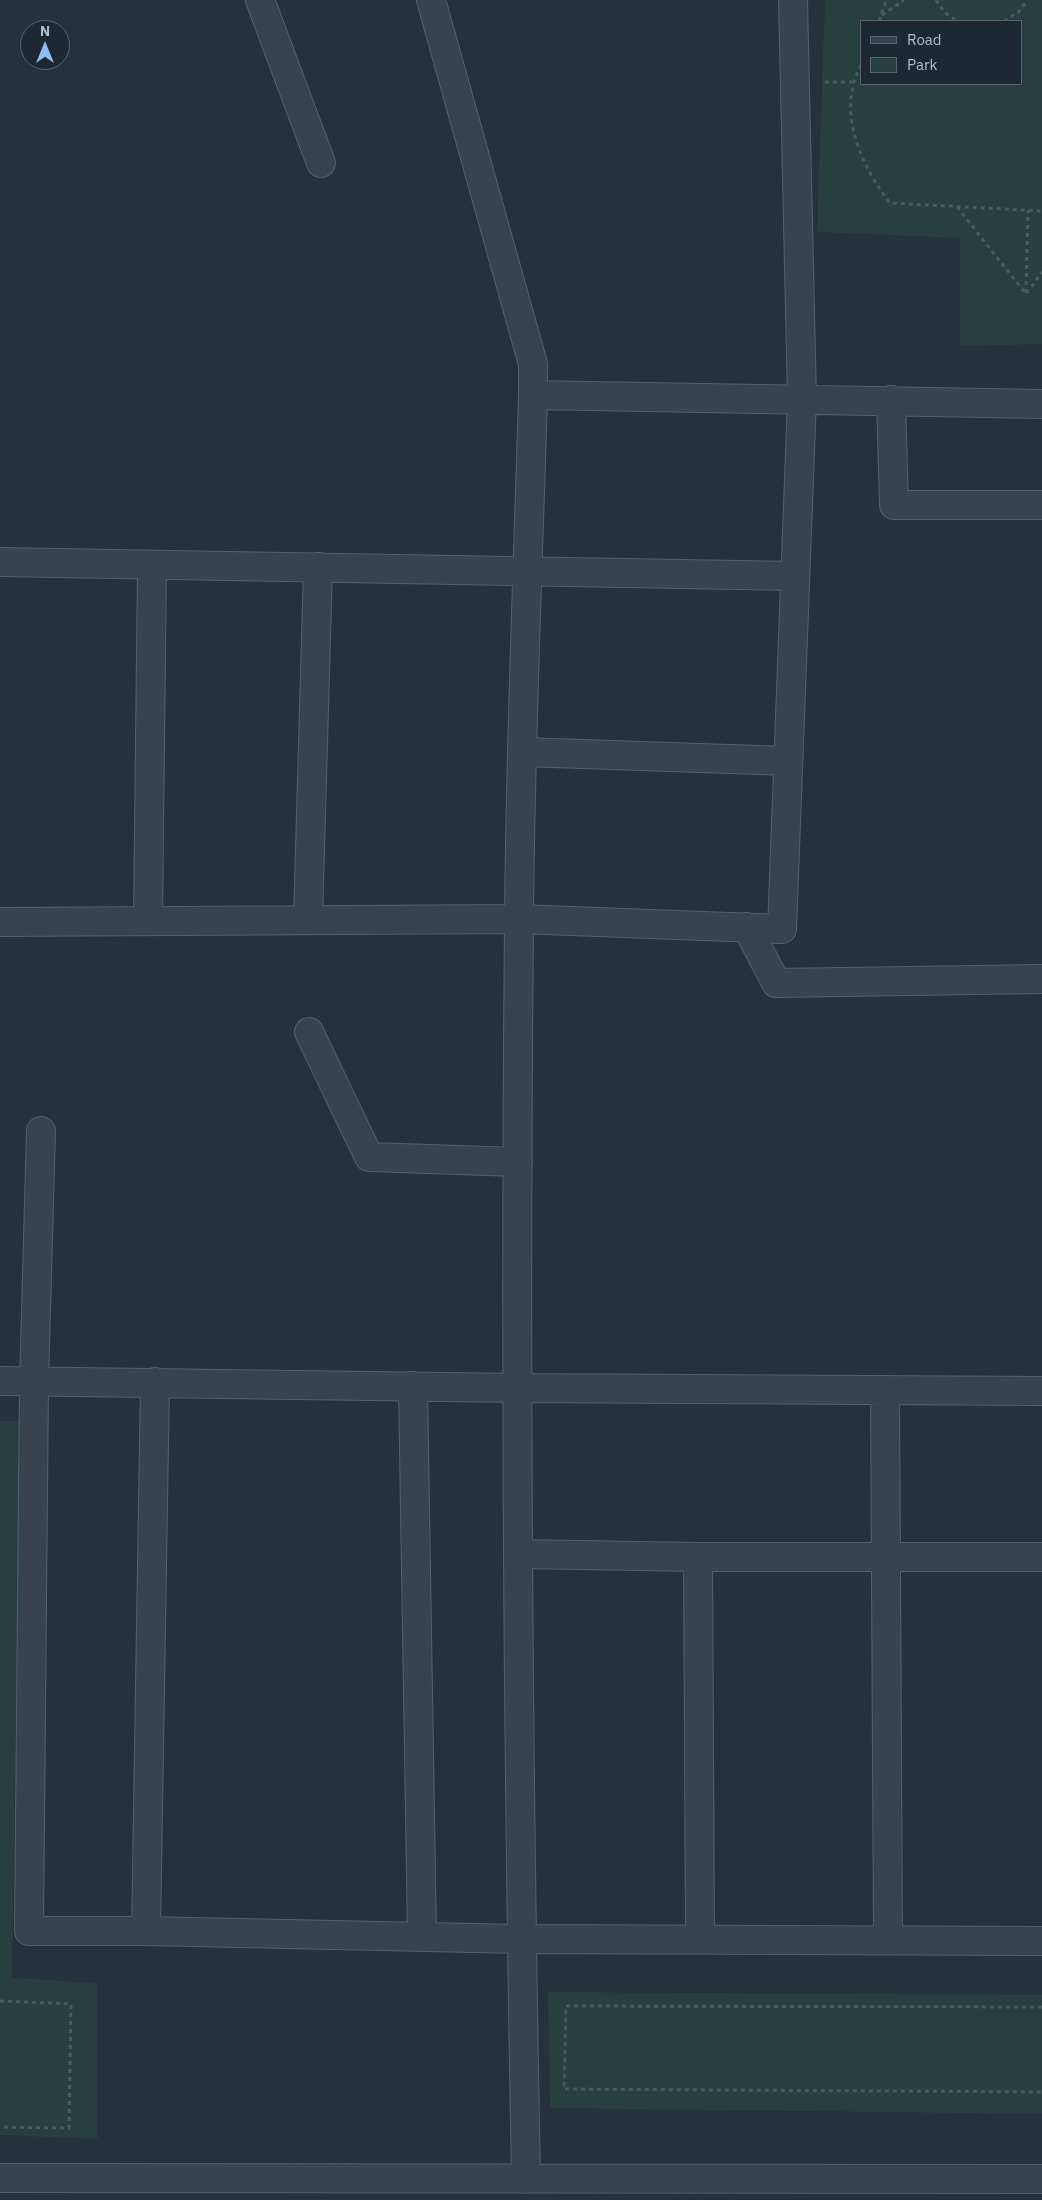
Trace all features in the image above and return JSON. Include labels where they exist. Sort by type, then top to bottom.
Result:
[{"type":"street","points":[[260,0],[321,163]]},
{"type":"street","points":[[431,0],[533,364],[519,919],[518,1162],[522,1939],[526,2179]]},
{"type":"street","points":[[0,922],[519,919],[782,929],[802,399],[792,0]]},
{"type":"street","points":[[533,395],[1042,404]]},
{"type":"street","points":[[890,400],[894,505],[1042,505]]},
{"type":"street","points":[[0,562],[795,576]]},
{"type":"street","points":[[148,920],[152,565]]},
{"type":"street","points":[[308,920],[318,567]]},
{"type":"street","points":[[523,752],[788,761]]},
{"type":"street","points":[[747,927],[776,983],[1042,979]]},
{"type":"street","points":[[309,1032],[369,1157],[518,1162]]},
{"type":"street","points":[[42,1131],[34,1382],[29,1931],[146,1931],[522,1939],[1042,1941]]},
{"type":"street","points":[[0,1382],[155,1382],[518,1388],[1042,1391]]},
{"type":"street","points":[[146,1931],[155,1382]]},
{"type":"street","points":[[413,1386],[422,1936]]},
{"type":"street","points":[[885,1390],[888,1940]]},
{"type":"street","points":[[519,1554],[698,1557],[1042,1557]]},
{"type":"street","points":[[698,1557],[700,1939]]},
{"type":"street","points":[[0,2178],[1042,2179]]},
{"type":"path","points":[[880,20],[886,0]]},
{"type":"path","points":[[882,15],[904,0]]},
{"type":"path","points":[[936,0],[944,12],[956,20]]},
{"type":"path","points":[[1006,20],[1018,12],[1027,0]]},
{"type":"path","points":[[860,67],[852,87],[851,112],[866,168],[890,203],[1042,211]]},
{"type":"path","points":[[957,207],[1026,294]]},
{"type":"path","points":[[1026,294],[1028,210]]},
{"type":"path","points":[[1026,294],[1042,272]]},
{"type":"path","points":[[0,2001],[70,2004],[69,2128],[0,2127]]},
{"type":"path","points":[[1042,2007],[566,2006],[564,2088],[1042,2092]]},
{"type":"green space","points":[[825,0],[1042,0],[1042,344],[960,346],[960,238],[817,232]]},
{"type":"green space","points":[[0,1421],[20,1421],[12,1978],[97,1983],[97,2139],[0,2135]]},
{"type":"green space","points":[[548,1992],[1042,1995],[1042,2114],[550,2108]]}]
